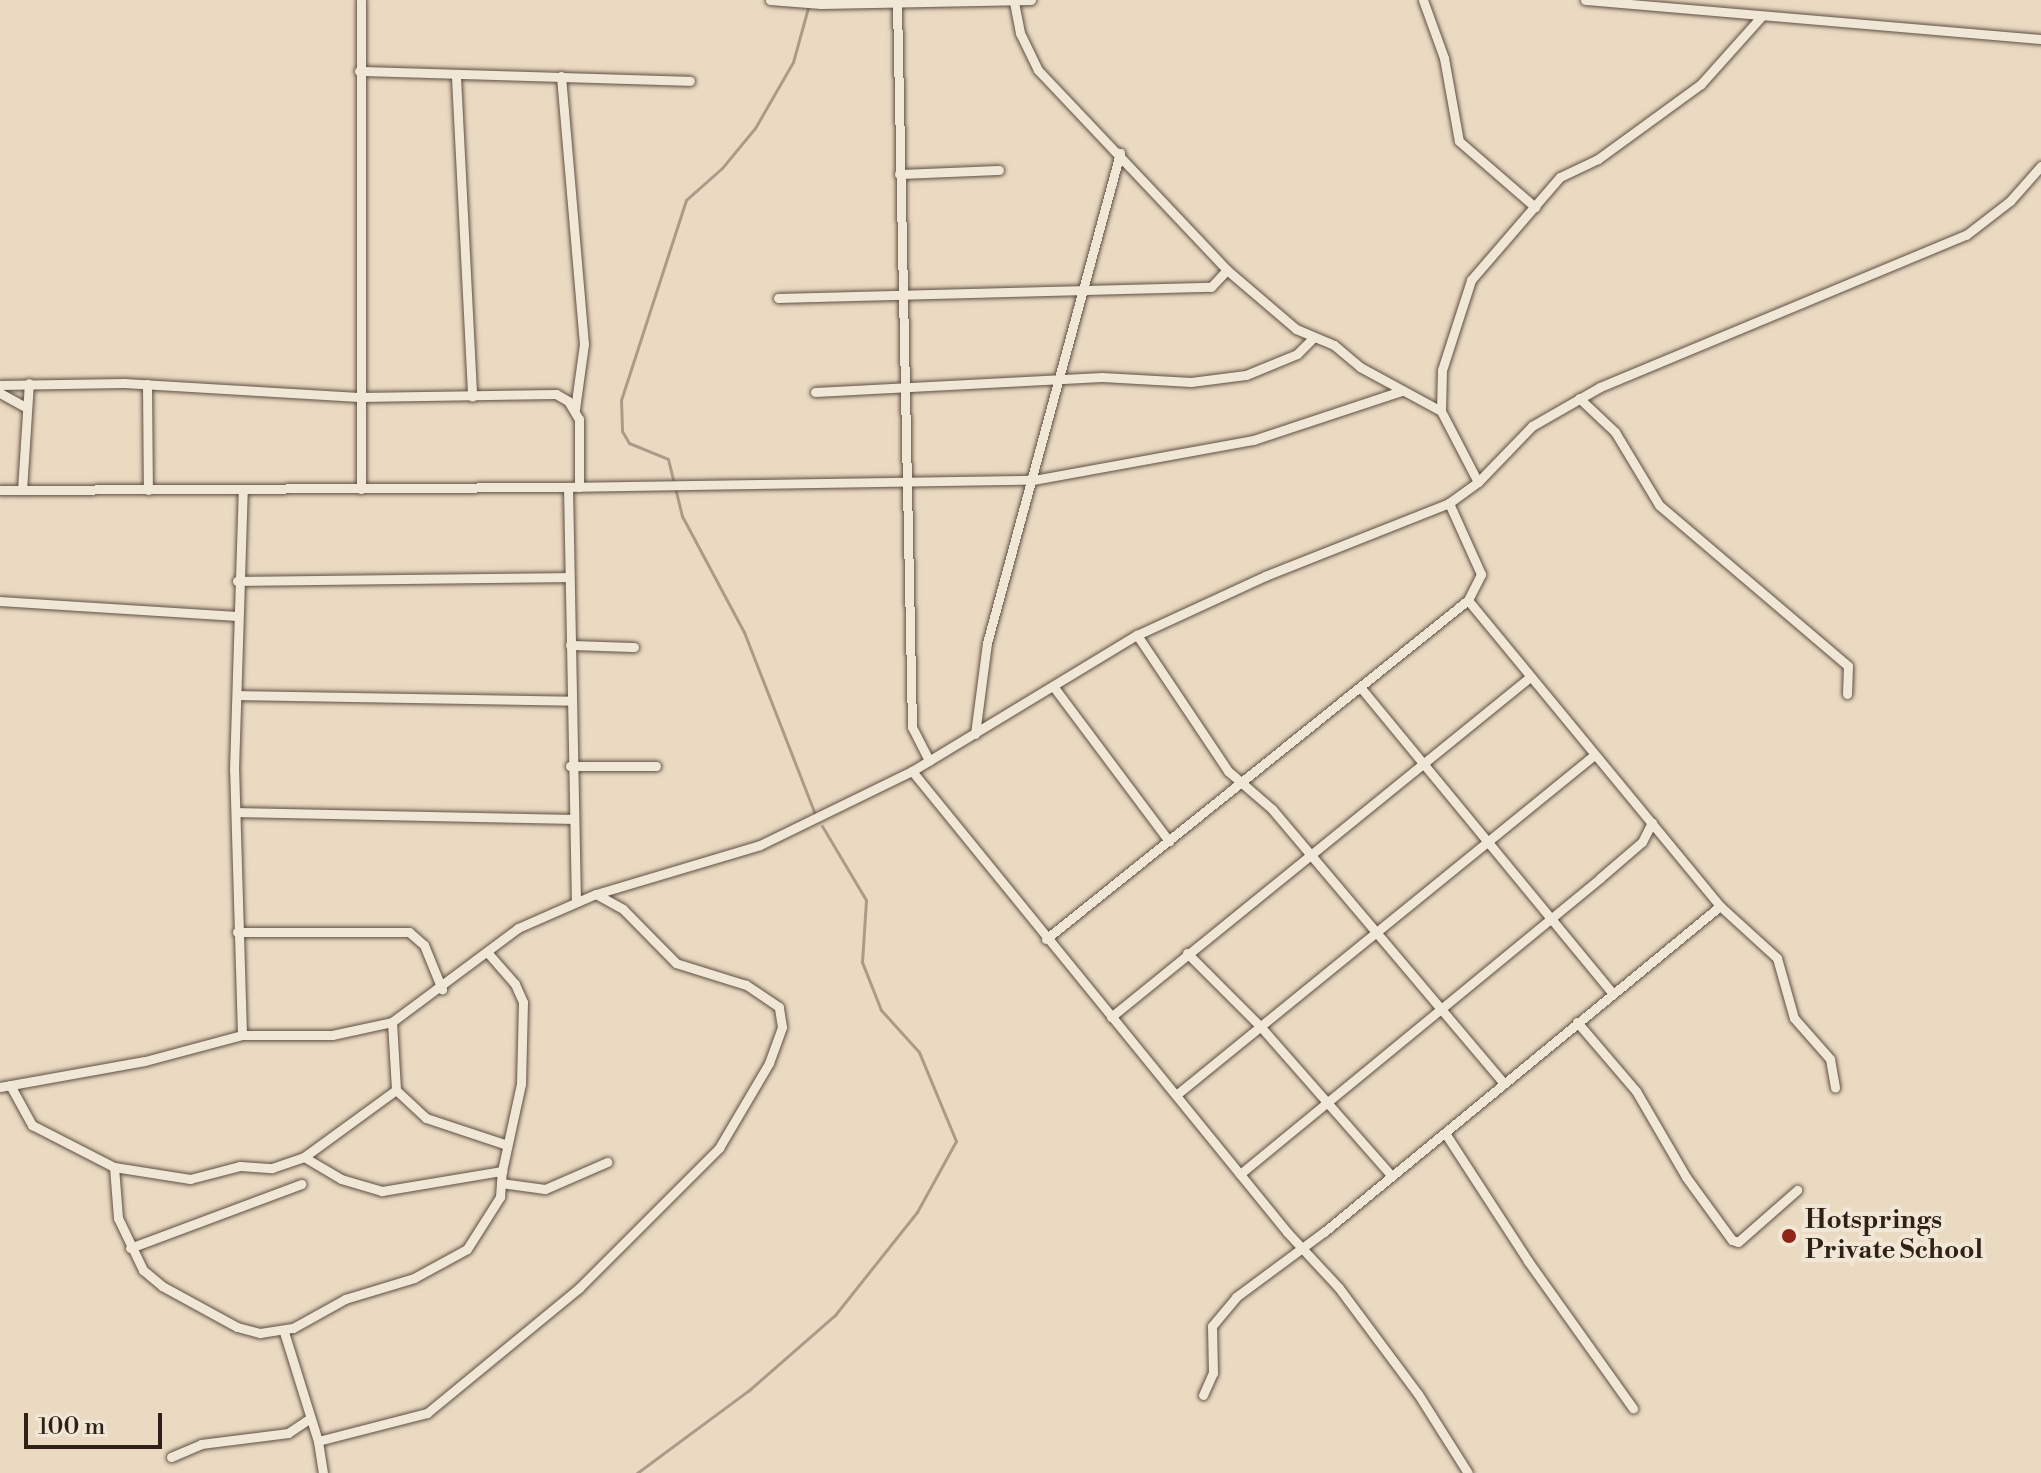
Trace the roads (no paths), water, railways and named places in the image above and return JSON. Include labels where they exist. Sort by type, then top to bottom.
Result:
[{"type":"street","points":[[361,0],[361,489]]},
{"type":"street","points":[[770,0],[821,4],[1031,0]]},
{"type":"street","points":[[1423,0],[1444,58],[1459,141],[1535,207]]},
{"type":"street","points":[[1585,0],[2041,39]]},
{"type":"street","points":[[1014,2],[1020,33],[1038,70],[1120,153],[1227,270],[1312,339],[1334,345],[1401,391],[1441,411]]},
{"type":"street","points":[[897,4],[912,727],[929,761]]},
{"type":"street","points":[[1478,482],[1441,411],[1440,377],[1465,293],[1535,207],[1572,168],[1598,159],[1701,84],[1761,17]]},
{"type":"street","points":[[359,71],[456,77],[561,76],[690,81]]},
{"type":"street","points":[[561,76],[584,344],[575,409],[569,577],[571,819],[576,902]]},
{"type":"street","points":[[456,77],[472,397]]},
{"type":"street","points":[[975,734],[987,643],[1120,153]]},
{"type":"street","points":[[396,1090],[304,1157],[272,1168],[240,1166],[190,1179],[114,1167],[32,1125],[5,1086],[145,1061],[242,1035],[354,1033],[392,1022],[442,989],[518,928],[596,894],[760,845],[912,771],[1137,635],[1265,576],[1449,503],[1478,482],[1532,426],[1579,398],[1816,293],[1957,240],[1993,215],[2041,166]]},
{"type":"street","points":[[899,174],[999,170]]},
{"type":"street","points":[[778,298],[1211,287],[1227,270]]},
{"type":"street","points":[[815,392],[1059,382],[1102,377],[1191,382],[1246,375],[1297,354],[1312,339]]},
{"type":"street","points":[[22,490],[25,407],[29,383]]},
{"type":"street","points":[[147,384],[148,490]]},
{"type":"street","points":[[0,385],[147,384],[359,397],[556,394],[575,409]]},
{"type":"street","points":[[0,490],[574,487],[1033,480],[1253,440],[1401,391]]},
{"type":"street","points":[[0,393],[25,407]]},
{"type":"street","points":[[1579,398],[1615,432],[1659,505],[1848,666],[1847,694]]},
{"type":"street","points":[[242,1035],[237,932],[237,581],[243,489]]},
{"type":"street","points":[[1046,939],[1468,600],[1481,574],[1449,503]]},
{"type":"street","points":[[237,581],[569,577]]},
{"type":"street","points":[[1468,600],[1593,756],[1720,906],[1777,958],[1794,1018],[1830,1059],[1835,1088]]},
{"type":"street","points":[[0,601],[237,616]]},
{"type":"street","points":[[1137,635],[1206,744],[1313,855],[1503,1082]]},
{"type":"street","points":[[570,645],[634,647]]},
{"type":"street","points":[[1111,1017],[1187,953],[1423,767],[1530,677]]},
{"type":"street","points":[[1053,686],[1169,841]]},
{"type":"street","points":[[1361,688],[1487,845],[1612,993]]},
{"type":"street","points":[[238,695],[569,701]]},
{"type":"street","points":[[1176,1095],[1593,756]]},
{"type":"street","points":[[570,766],[656,766]]},
{"type":"street","points":[[912,771],[1046,939],[1366,1324],[1468,1473]]},
{"type":"street","points":[[238,812],[571,819]]},
{"type":"street","points":[[1240,1174],[1642,842],[1652,822]]},
{"type":"street","points":[[318,1441],[437,1407],[620,1249],[719,1148],[755,1092],[782,1027],[779,1007],[746,985],[676,963],[623,909],[596,894]]},
{"type":"street","points":[[1203,1395],[1213,1373],[1212,1326],[1218,1316],[1720,906]]},
{"type":"street","points":[[237,932],[409,932],[424,945],[442,989]]},
{"type":"street","points":[[114,1167],[118,1218],[130,1248],[162,1286],[237,1327],[284,1332],[345,1299],[436,1269],[467,1249],[492,1214],[501,1183],[504,1144],[521,1084],[523,1002],[515,984],[488,953]]},
{"type":"street","points":[[1187,953],[1260,1026],[1391,1175]]},
{"type":"street","points":[[392,1022],[396,1090],[426,1118],[504,1144]]},
{"type":"street","points":[[1577,1022],[1636,1091],[1686,1177],[1732,1240],[1738,1242],[1797,1190]]},
{"type":"street","points":[[1445,1133],[1528,1261],[1633,1408]]},
{"type":"street","points":[[304,1157],[341,1179],[382,1191],[502,1171]]},
{"type":"street","points":[[501,1183],[545,1189],[607,1162]]},
{"type":"street","points":[[130,1248],[301,1184]]},
{"type":"street","points":[[284,1332],[318,1441],[323,1473]]},
{"type":"street","points":[[171,1457],[201,1444],[288,1433],[310,1418]]},
{"type":"waterway","points":[[809,4],[793,62],[755,128],[722,168],[686,200],[621,400],[622,431],[629,443],[668,459],[682,516],[744,632],[814,812]]},
{"type":"waterway","points":[[637,1473],[748,1391],[835,1315],[917,1212],[956,1141],[919,1052],[881,1010],[862,962],[866,900],[822,826]]},
{"type":"place","name":"Hotsprings Private School","points":[[1789,1236]]}]
